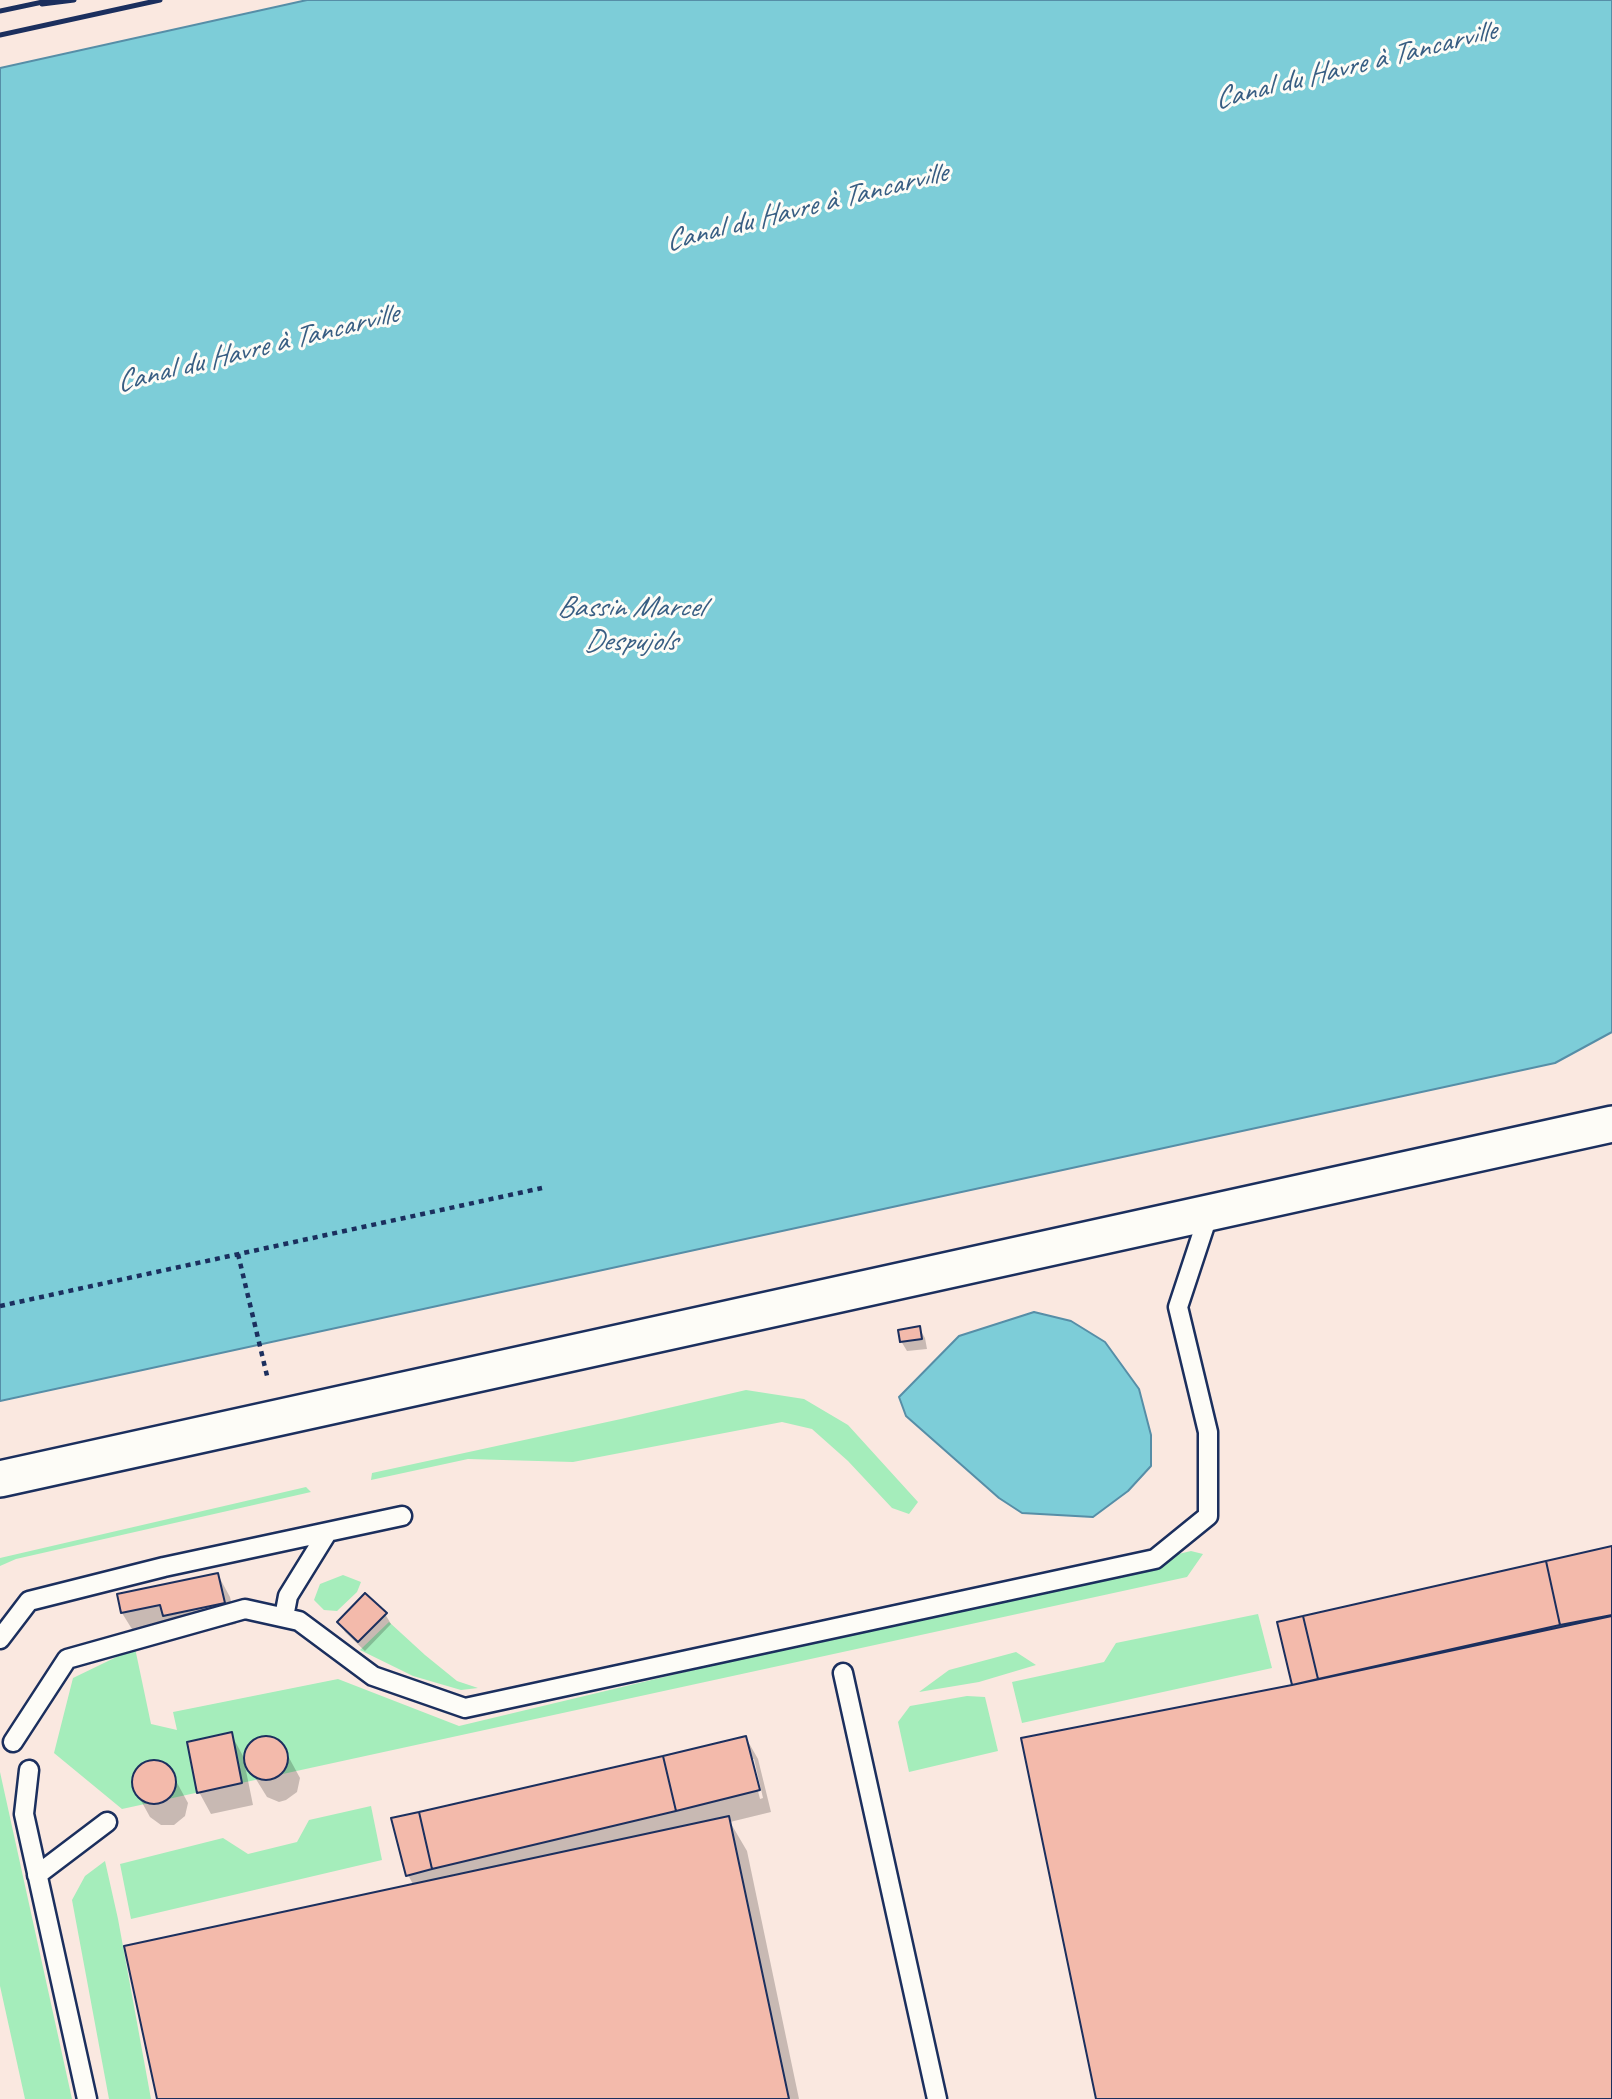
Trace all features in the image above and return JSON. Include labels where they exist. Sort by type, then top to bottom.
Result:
[{"type":"street","points":[[0,1479],[1612,1124]]},
{"type":"lane","points":[[13,1742],[67,1659],[245,1609],[299,1620],[373,1676],[465,1707],[1155,1559],[1208,1516],[1208,1432],[1178,1307],[1209,1213]]},
{"type":"lane","points":[[0,1639],[29,1601],[164,1567],[402,1516]]},
{"type":"lane","points":[[284,1617],[288,1596],[327,1533]]},
{"type":"lane","points":[[843,1673],[937,2099]]},
{"type":"lane","points":[[29,1770],[24,1814],[87,2099]]},
{"type":"lane","points":[[37,1875],[107,1822]]},
{"type":"path","points":[[0,1306],[542,1188]]},
{"type":"path","points":[[238,1254],[268,1380]]},
{"type":"shaded area","points":[[0,0],[307,0],[0,68]]},
{"type":"shaded area","points":[[1612,1032],[1612,2099],[0,2099],[0,1401],[1555,1063]]},
{"type":"green space","points":[[746,1390],[804,1399],[848,1425],[918,1502],[909,1514],[892,1508],[848,1461],[812,1429],[782,1422],[573,1462],[468,1459],[371,1480],[372,1473]]},
{"type":"green space","points":[[306,1487],[311,1492],[16,1559],[0,1566],[0,1558]]},
{"type":"green space","points":[[1191,1551],[1203,1554],[1187,1577],[122,1809],[54,1753],[73,1678],[135,1648],[151,1724],[177,1730],[173,1712],[338,1679],[459,1726]]},
{"type":"green space","points":[[343,1575],[361,1582],[357,1592],[337,1611],[324,1610],[314,1600],[320,1584]]},
{"type":"green space","points":[[1258,1614],[1272,1668],[1022,1723],[1012,1682],[1104,1662],[1116,1643]]},
{"type":"green space","points":[[389,1622],[457,1681],[478,1688],[461,1690],[413,1676],[360,1650]]},
{"type":"green space","points":[[1016,1652],[1036,1665],[979,1682],[919,1692],[949,1670]]},
{"type":"green space","points":[[967,1696],[985,1697],[998,1751],[909,1772],[898,1722],[910,1706]]},
{"type":"green space","points":[[0,1772],[72,2099],[25,2099],[0,1986]]},
{"type":"green space","points":[[371,1806],[382,1860],[131,1919],[120,1864],[223,1838],[248,1854],[297,1842],[309,1820]]},
{"type":"green space","points":[[105,1861],[151,2099],[109,2099],[72,1900],[85,1876]]},
{"type":"water","name":"Bassin Marcel Despujols","points":[[307,0],[1612,0],[1612,1032],[1555,1063],[0,1401],[0,68]]},
{"type":"water","points":[[1034,1312],[1071,1321],[1105,1342],[1139,1389],[1151,1435],[1151,1466],[1128,1491],[1093,1517],[1022,1513],[999,1498],[906,1416],[899,1397],[959,1336]]},
{"type":"building","points":[[920,1326],[922,1339],[900,1342],[898,1330]]},
{"type":"building","points":[[1612,1546],[1612,1615],[1560,1625],[1546,1561]]},
{"type":"building","points":[[1546,1561],[1560,1625],[1318,1679],[1303,1616]]},
{"type":"building","points":[[218,1573],[225,1603],[163,1616],[160,1605],[121,1613],[117,1594]]},
{"type":"building","points":[[365,1593],[387,1613],[358,1642],[337,1622]]},
{"type":"building","points":[[1303,1616],[1318,1679],[1292,1685],[1277,1622]]},
{"type":"building","points":[[1612,1616],[1612,2099],[1096,2099],[1021,1738],[1292,1685]]},
{"type":"building","points":[[232,1732],[242,1783],[197,1793],[187,1742]]},
{"type":"building","points":[[266,1736],[275,1737],[282,1742],[287,1749],[287,1767],[282,1774],[275,1779],[266,1780],[257,1779],[250,1774],[245,1767],[244,1758],[245,1749],[250,1742],[257,1737]]},
{"type":"building","points":[[746,1736],[760,1790],[676,1811],[663,1756]]},
{"type":"building","points":[[663,1756],[676,1811],[432,1869],[419,1812]]},
{"type":"building","points":[[154,1760],[163,1761],[170,1766],[175,1773],[175,1791],[170,1798],[163,1803],[154,1804],[145,1803],[138,1798],[133,1791],[132,1782],[133,1773],[138,1766],[145,1761]]},
{"type":"building","points":[[419,1812],[432,1869],[406,1876],[391,1818]]},
{"type":"building","points":[[729,1816],[789,2099],[157,2099],[124,1946]]},
{"type":"railway","points":[[0,11],[52,0]]},
{"type":"railway","points":[[42,4],[74,0]]},
{"type":"railway","points":[[0,35],[160,0]]},
{"type":"water label","name":"Canal du Havre à Tancarville","points":[[1355,66]]},
{"type":"water label","name":"Canal du Havre à Tancarville","points":[[806,208]]},
{"type":"water label","name":"Canal du Havre à Tancarville","points":[[257,349]]}]
